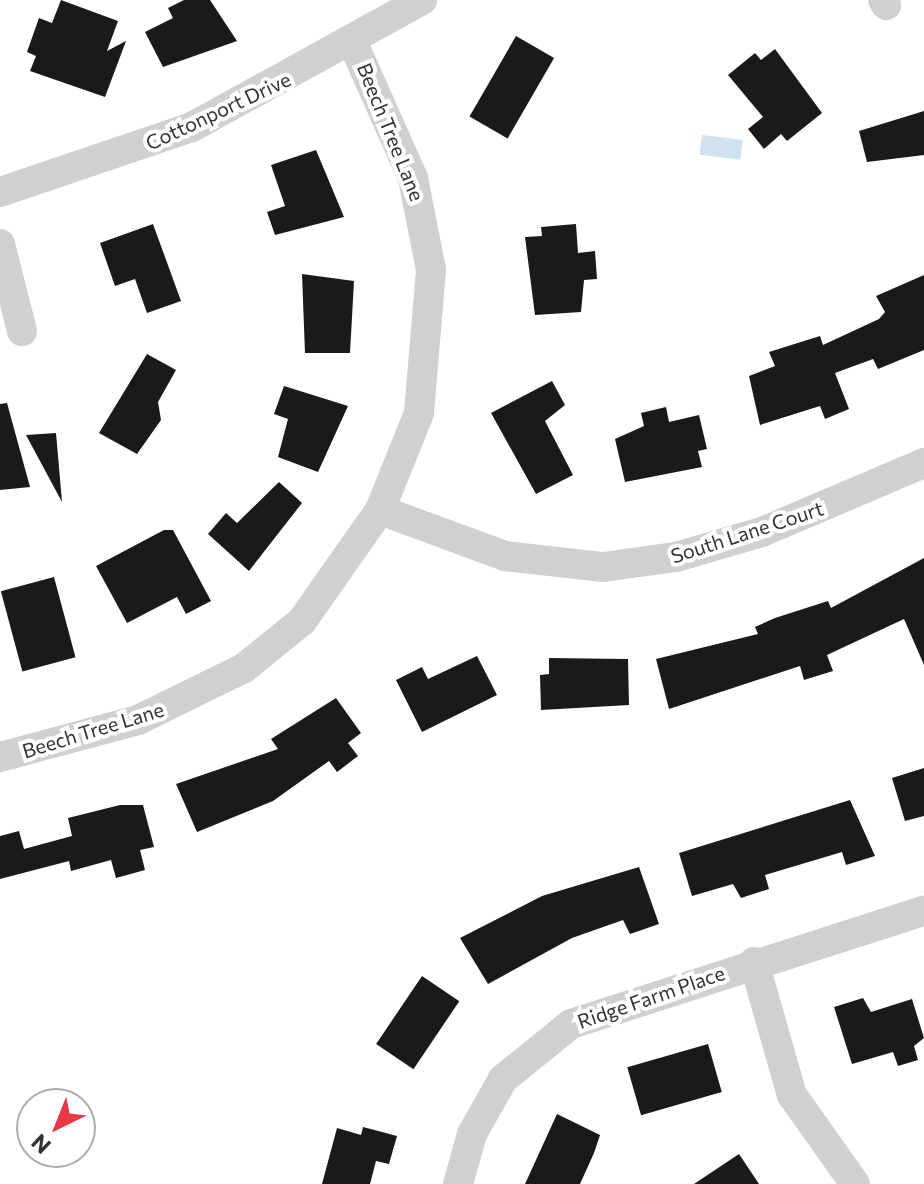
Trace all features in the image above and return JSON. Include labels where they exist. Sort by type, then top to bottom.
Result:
[{"type":"street","name":"Cottonport Drive","points":[[0,192],[192,127],[353,43],[422,0]]},
{"type":"street","name":"Beech Tree Lane","points":[[0,757],[138,720],[244,668],[302,621],[380,510],[423,391],[431,270],[413,178],[353,43]]},
{"type":"street","points":[[0,244],[22,331]]},
{"type":"street","name":"South Lane Court","points":[[380,510],[505,556],[618,566],[762,532],[924,463]]},
{"type":"street","name":"Ridge Farm Place","points":[[458,1184],[491,1098],[516,1065],[552,1036],[606,1009],[924,911]]},
{"type":"street","points":[[754,962],[792,1095],[855,1184]]},
{"type":"water","points":[[702,135],[743,140],[740,160],[700,155]]},
{"type":"building","points":[[61,0],[118,21],[107,51],[126,41],[105,97],[30,71],[36,56],[27,52],[39,18],[52,23]]},
{"type":"building","points":[[184,0],[210,0],[237,41],[163,67],[145,32],[173,18],[168,8]]},
{"type":"building","points":[[516,36],[554,58],[508,139],[470,117]]},
{"type":"building","points":[[775,49],[822,113],[787,141],[781,134],[764,149],[748,129],[763,117],[728,75],[755,53],[761,60]]},
{"type":"building","points":[[924,111],[924,155],[867,162],[859,131]]},
{"type":"building","points":[[316,150],[344,217],[275,235],[267,212],[285,206],[271,165]]},
{"type":"building","points":[[153,224],[181,301],[147,313],[135,279],[115,286],[100,243]]},
{"type":"building","points":[[576,224],[578,253],[595,251],[597,279],[584,280],[581,312],[535,315],[525,237],[542,236],[541,227]]},
{"type":"building","points":[[302,274],[354,281],[350,353],[305,353]]},
{"type":"building","points":[[924,275],[924,350],[878,369],[873,359],[835,373],[849,409],[825,419],[820,406],[760,425],[749,376],[775,366],[769,352],[820,336],[823,345],[879,319],[885,312],[876,296]]},
{"type":"building","points":[[147,354],[176,370],[158,402],[161,420],[137,454],[99,433]]},
{"type":"building","points":[[552,381],[565,405],[545,421],[573,475],[536,494],[491,413]]},
{"type":"building","points":[[284,386],[348,406],[318,472],[278,457],[288,419],[274,414]]},
{"type":"building","points":[[7,403],[30,487],[0,490],[0,404]]},
{"type":"building","points":[[666,407],[669,422],[699,415],[707,449],[698,451],[702,467],[625,482],[615,439],[644,426],[641,413]]},
{"type":"building","points":[[56,433],[62,502],[26,435]]},
{"type":"building","points":[[279,482],[302,503],[249,571],[208,534],[226,513],[237,523]]},
{"type":"building","points":[[164,530],[173,530],[211,601],[186,614],[177,597],[127,623],[96,566]]},
{"type":"building","points":[[924,558],[924,665],[904,619],[827,655],[833,671],[804,680],[800,666],[669,709],[656,659],[758,634],[755,627],[828,601],[831,608]]},
{"type":"building","points":[[54,577],[75,657],[22,671],[1,591]]},
{"type":"building","points":[[477,656],[497,695],[422,732],[396,680],[422,667],[428,679]]},
{"type":"building","points":[[549,658],[628,659],[629,705],[541,710],[540,675],[549,674]]},
{"type":"building","points":[[336,698],[361,733],[348,743],[358,756],[337,772],[329,761],[273,801],[197,832],[176,784],[278,749],[271,739]]},
{"type":"building","points":[[924,768],[924,816],[905,821],[892,778]]},
{"type":"building","points":[[850,800],[875,856],[846,865],[842,852],[765,875],[769,889],[741,898],[733,884],[692,896],[679,853]]},
{"type":"building","points":[[120,805],[143,805],[154,847],[140,850],[145,870],[116,878],[111,860],[71,871],[69,861],[0,879],[0,836],[19,831],[24,849],[72,836],[68,818]]},
{"type":"building","points":[[639,867],[659,924],[630,934],[623,920],[572,938],[488,984],[460,938],[542,896]]},
{"type":"building","points":[[422,976],[459,1001],[413,1069],[376,1044]]},
{"type":"building","points":[[863,998],[871,1012],[912,999],[924,1038],[914,1046],[918,1060],[898,1066],[893,1052],[852,1064],[834,1007]]},
{"type":"building","points":[[708,1044],[722,1092],[641,1115],[627,1067]]},
{"type":"building","points":[[557,1114],[600,1135],[580,1184],[525,1184]]},
{"type":"building","points":[[363,1127],[397,1136],[389,1164],[376,1161],[370,1184],[322,1184],[337,1128],[361,1135]]},
{"type":"building","points":[[739,1154],[759,1184],[694,1184]]}]
